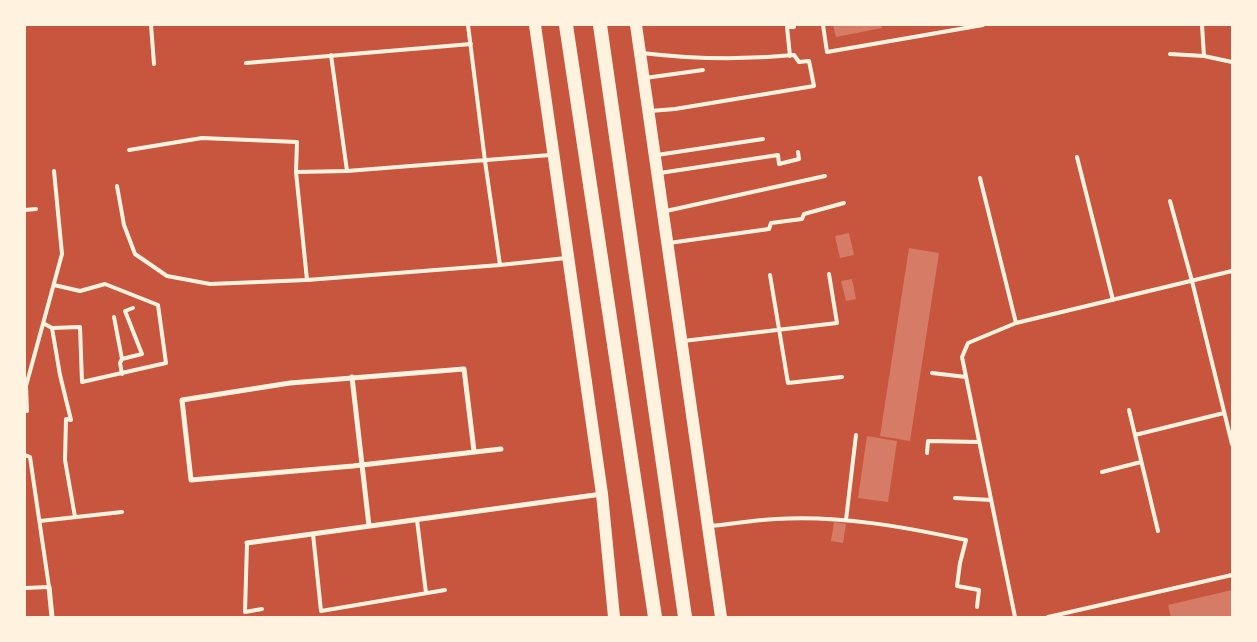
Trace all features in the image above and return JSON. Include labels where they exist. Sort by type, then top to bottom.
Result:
[{"type":"highway","points":[[566,25],[655,617]]},
{"type":"highway","points":[[600,25],[685,617]]},
{"type":"main road","points":[[535,25],[602,494],[614,617]]},
{"type":"main road","points":[[636,25],[721,617]]},
{"type":"street","points":[[474,451],[464,369],[290,383],[182,400],[191,480],[362,465],[501,449]]},
{"type":"street","points":[[352,377],[369,526]]},
{"type":"street","points":[[247,543],[602,494]]},
{"type":"street","points":[[49,586],[52,617]]},
{"type":"lane","points":[[151,25],[154,64]]},
{"type":"lane","points":[[468,25],[500,265]]},
{"type":"lane","points":[[790,56],[787,27],[794,27],[793,25]]},
{"type":"lane","points":[[823,25],[827,52],[983,25]]},
{"type":"lane","points":[[1202,25],[1204,56]]},
{"type":"lane","points":[[246,63],[471,44]]},
{"type":"lane","points":[[640,53],[667,56],[741,58],[794,55],[799,62],[809,61],[814,86],[648,112]]},
{"type":"lane","points":[[1170,54],[1204,56],[1232,62]]},
{"type":"lane","points":[[331,55],[347,171]]},
{"type":"lane","points":[[644,79],[702,70]]},
{"type":"lane","points":[[129,150],[202,138],[297,142],[296,172],[307,280]]},
{"type":"lane","points":[[655,156],[763,139]]},
{"type":"lane","points":[[658,174],[778,155],[778,164],[799,159],[798,152]]},
{"type":"lane","points":[[296,172],[347,171],[554,155]]},
{"type":"lane","points":[[1077,157],[1113,300]]},
{"type":"lane","points":[[27,411],[26,386],[62,254],[54,171]]},
{"type":"lane","points":[[663,212],[825,176]]},
{"type":"lane","points":[[980,178],[1016,323]]},
{"type":"lane","points":[[117,186],[124,225],[135,254],[167,276],[210,284],[307,280],[568,258]]},
{"type":"lane","points":[[1170,201],[1192,281],[1232,444]]},
{"type":"lane","points":[[668,244],[769,230],[771,223],[802,219],[804,214],[844,203]]},
{"type":"lane","points":[[25,210],[36,209]]},
{"type":"lane","points":[[1015,617],[962,357],[968,343],[1016,323],[1232,271]]},
{"type":"lane","points":[[681,341],[837,323],[829,274]]},
{"type":"lane","points":[[770,275],[788,383],[842,377]]},
{"type":"lane","points":[[43,323],[52,328],[80,326],[82,382],[166,363],[158,305],[105,284],[80,291],[54,284]]},
{"type":"lane","points":[[122,359],[142,354],[126,311],[133,308]]},
{"type":"lane","points":[[114,317],[122,359],[120,363],[122,374]]},
{"type":"lane","points":[[52,328],[60,375],[71,420],[66,420],[66,460],[75,517]]},
{"type":"lane","points":[[932,373],[966,377]]},
{"type":"lane","points":[[1129,410],[1158,531]]},
{"type":"lane","points":[[1135,435],[1224,413]]},
{"type":"lane","points":[[846,520],[856,436]]},
{"type":"lane","points":[[927,453],[928,441],[979,442]]},
{"type":"lane","points":[[25,455],[30,457],[49,586],[25,588]]},
{"type":"lane","points":[[1102,472],[1141,462]]},
{"type":"lane","points":[[954,498],[991,500]]},
{"type":"lane","points":[[40,521],[122,512]]},
{"type":"lane","points":[[708,527],[776,519],[846,520],[912,528],[966,540],[957,586],[979,590],[977,607]]},
{"type":"lane","points":[[417,520],[426,593]]},
{"type":"lane","points":[[313,534],[321,611],[445,590]]},
{"type":"lane","points":[[247,543],[245,612],[262,609]]},
{"type":"lane","points":[[1048,617],[1232,575]]},
{"type":"building","points":[[833,25],[881,25],[882,28],[836,37]]},
{"type":"building","points":[[849,233],[854,255],[840,258],[835,236]]},
{"type":"building","points":[[909,248],[939,253],[910,441],[880,436]]},
{"type":"building","points":[[852,279],[856,299],[846,301],[841,281]]},
{"type":"building","points":[[867,436],[897,441],[888,502],[858,498]]},
{"type":"building","points":[[834,522],[846,524],[843,543],[831,541]]},
{"type":"building","points":[[1232,590],[1232,617],[1171,617],[1168,605]]}]
